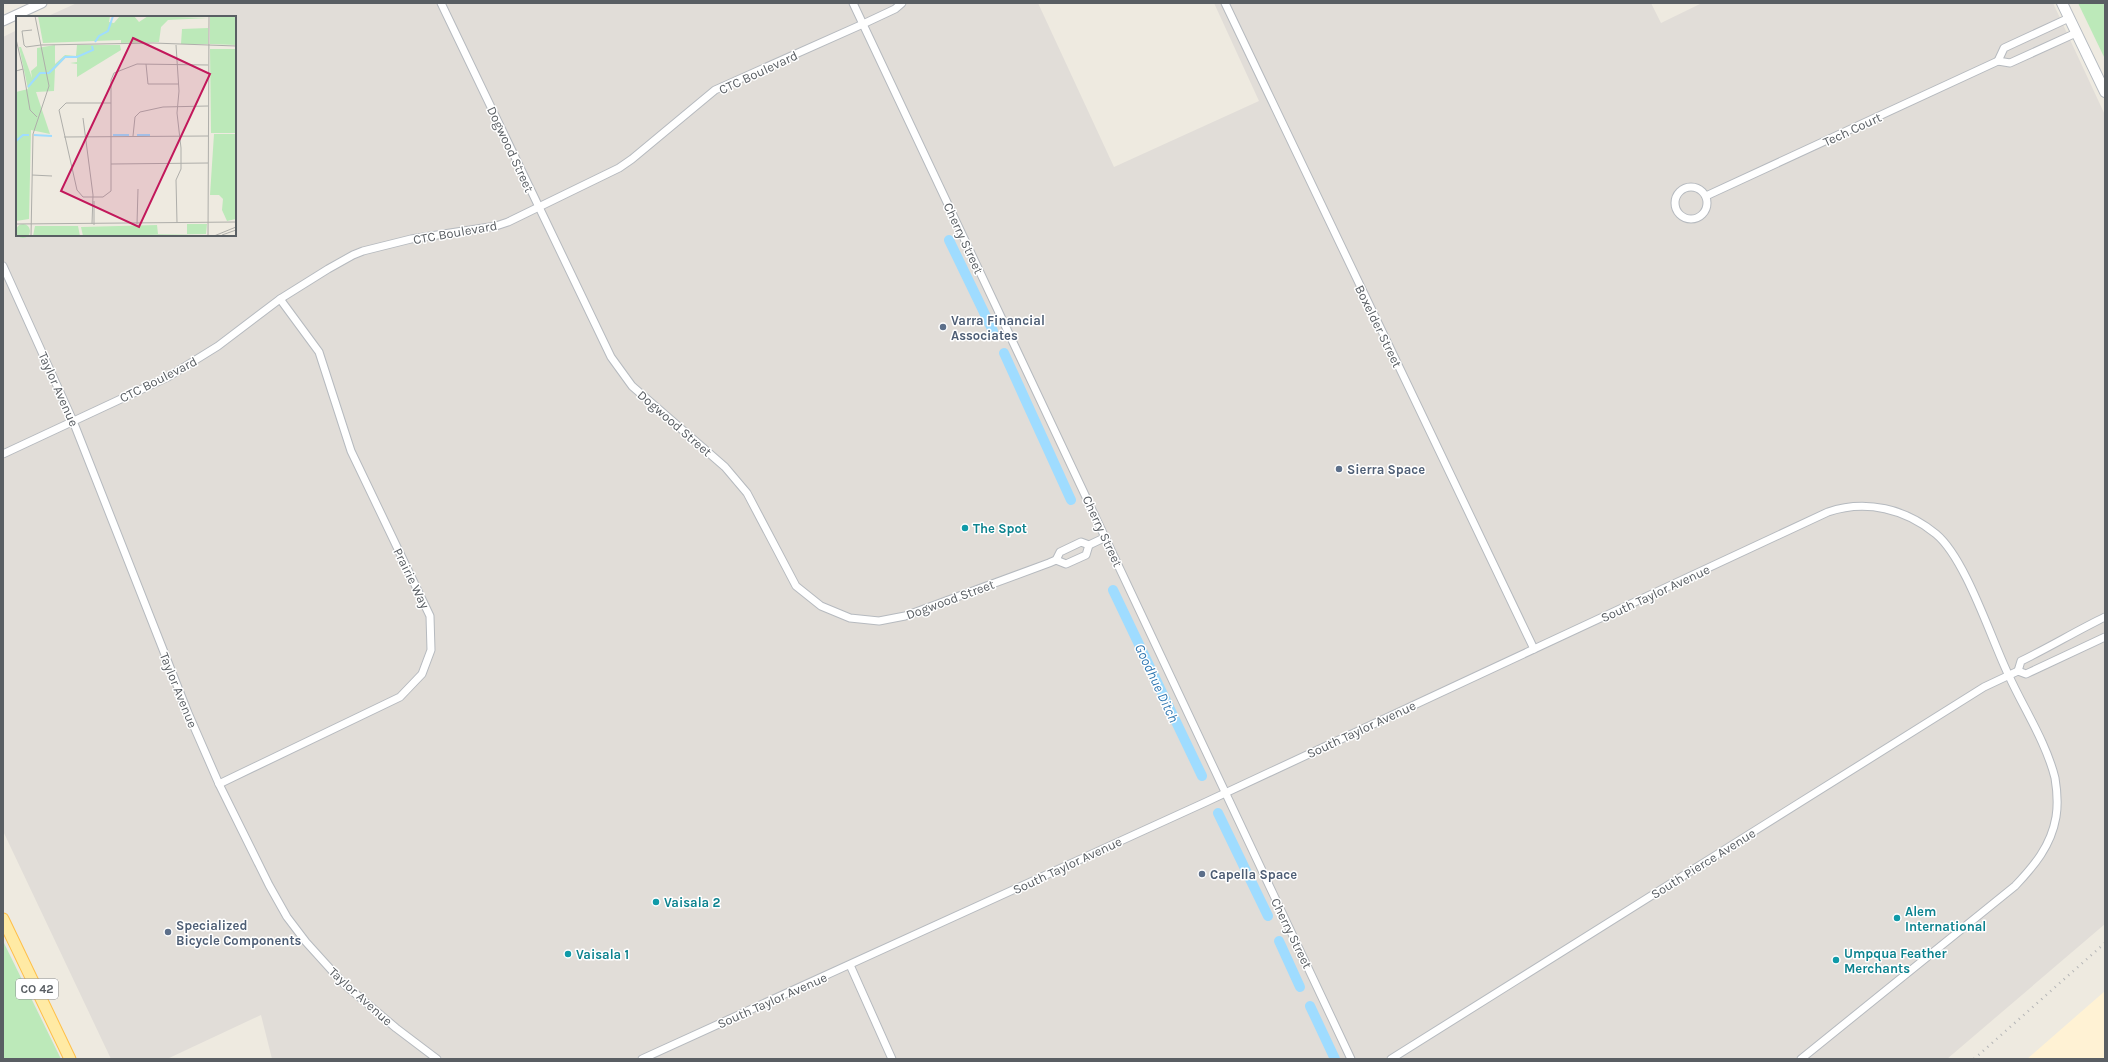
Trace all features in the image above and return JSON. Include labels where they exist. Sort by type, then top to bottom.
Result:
[{"type":"main road","points":[[2062,3],[2105,92]]},
{"type":"main road","name":"CO 42","points":[[3,919],[70,1059]]},
{"type":"street","points":[[3,22],[42,3]]},
{"type":"street","name":"Dogwood Street","points":[[441,3],[599,333],[617,365],[632,386],[725,467],[747,493],[796,586],[821,606],[850,618],[879,621],[905,616],[1056,560],[1066,564],[1086,555],[1089,545]]},
{"type":"street","name":"Cherry Street","points":[[853,3],[1351,1059]]},
{"type":"street","name":"CTC Boulevard","points":[[3,454],[168,377],[194,362],[280,299],[328,269],[363,251],[411,239],[496,226],[508,222],[538,206],[619,168],[716,90],[863,24],[895,9],[902,3]]},
{"type":"street","name":"Boxelder Street","points":[[1225,3],[1534,649]]},
{"type":"street","name":"Tech Court","points":[[1998,61],[2004,48],[2069,18]]},
{"type":"street","name":"Tech Court","points":[[1706,196],[1998,61],[2010,63],[2076,33]]},
{"type":"street","points":[[1694,187],[1706,196],[1706,211],[1699,218],[1685,219],[1676,208],[1677,194],[1685,188],[1694,187]]},
{"type":"street","name":"Taylor Avenue","points":[[3,266],[73,421],[188,713],[219,784],[269,885],[287,917],[306,942],[344,984],[396,1028],[437,1059]]},
{"type":"street","name":"Prairie Way","points":[[219,784],[400,697],[422,674],[431,650],[430,616],[350,451],[318,352],[280,299]]},
{"type":"street","name":"South Taylor Avenue","points":[[642,1059],[850,965],[1828,512],[1841,508],[1869,505],[1891,510],[1915,519],[1937,535],[1959,564],[2008,675],[2048,758],[2054,777],[2056,817],[2050,839],[2041,856],[2015,886],[1801,1059]]},
{"type":"street","name":"Dogwood Street","points":[[1056,560],[1060,552],[1081,542],[1089,545],[1106,537]]},
{"type":"street","name":"South Pierce Avenue","points":[[2018,671],[2021,661],[2057,644],[2068,635],[2105,617]]},
{"type":"street","name":"South Pierce Avenue","points":[[1391,1059],[1978,691],[2018,671],[2026,674],[2105,637]]},
{"type":"street","points":[[850,965],[892,1059]]},
{"type":"shaded area","points":[[77,3],[1038,3],[1114,167],[1259,101],[1214,3],[1651,3],[1661,23],[1702,3],[2053,3],[2105,115],[2105,924],[1947,1059],[272,1059],[261,1015],[167,1059],[111,1059],[3,831],[3,37],[16,30],[16,236],[236,236],[236,16],[48,16]]},
{"type":"shaded area","points":[[2105,991],[2105,1059],[2027,1059]]},
{"type":"green space","points":[[2078,3],[2105,3],[2105,59]]},
{"type":"green space","points":[[3,941],[61,1059],[3,1059]]},
{"type":"waterway","name":"Goodhue Ditch","points":[[949,240],[993,331]]},
{"type":"waterway","name":"Goodhue Ditch","points":[[1004,353],[1071,500]]},
{"type":"waterway","name":"Goodhue Ditch","points":[[1113,590],[1202,776]]},
{"type":"waterway","name":"Goodhue Ditch","points":[[1218,813],[1268,916]]},
{"type":"waterway","name":"Goodhue Ditch","points":[[1279,941],[1300,987]]},
{"type":"waterway","name":"Goodhue Ditch","points":[[1310,1006],[1335,1059]]},
{"type":"railway","points":[[1974,1059],[2105,943]]},
{"type":"place","name":"Varra Financial Associates","points":[[943,327]]},
{"type":"place","name":"Sierra Space","points":[[1339,469]]},
{"type":"place","name":"The Spot","points":[[965,528]]},
{"type":"place","name":"Capella Space","points":[[1202,874]]},
{"type":"place","name":"Vaisala 2","points":[[656,902]]},
{"type":"place","name":"Alem International","points":[[1897,918]]},
{"type":"place","name":"Specialized Bicycle Components","points":[[168,932]]},
{"type":"place","name":"Vaisala 1","points":[[568,954]]},
{"type":"place","name":"Umpqua Feather Merchants","points":[[1836,960]]}]
